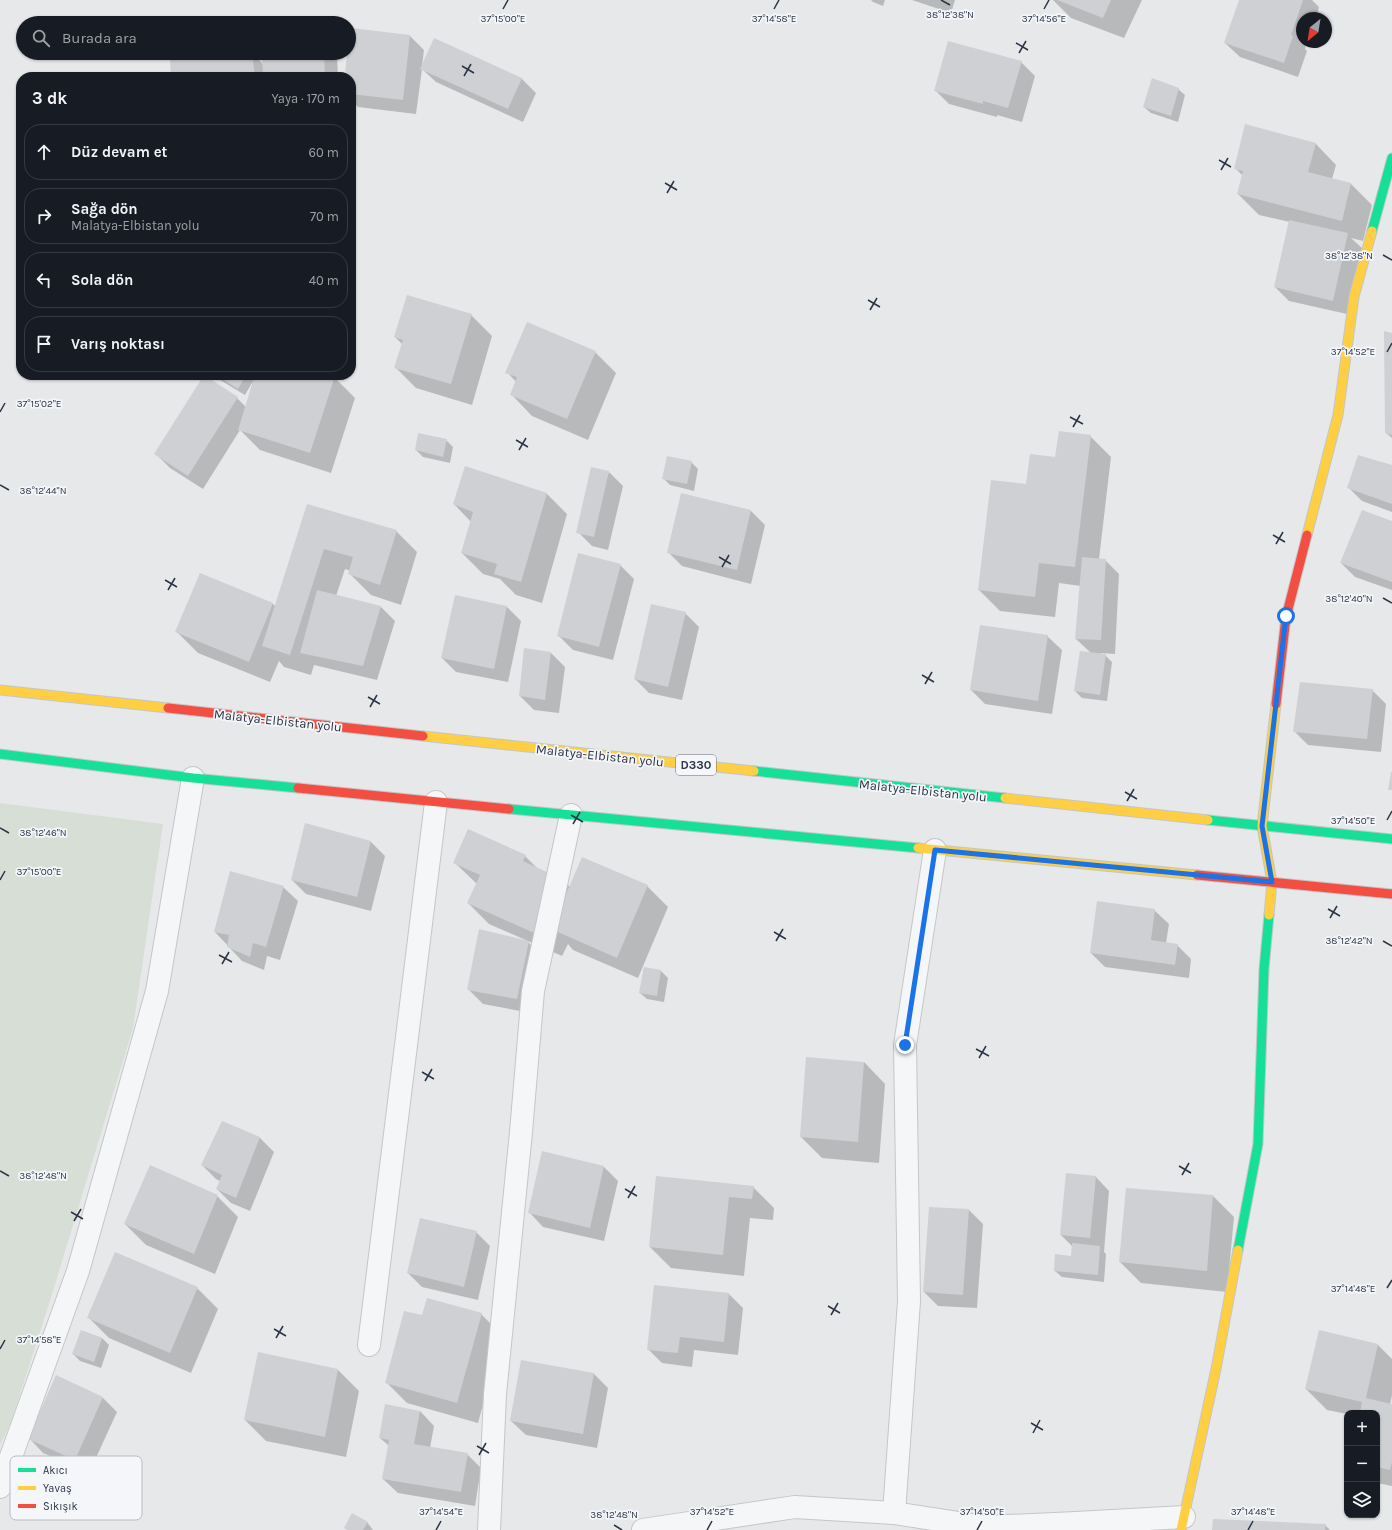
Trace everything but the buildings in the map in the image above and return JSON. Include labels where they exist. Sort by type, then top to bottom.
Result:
[{"type":"main road","points":[[1182,1523],[1216,1369],[1258,1144],[1264,969],[1272,882],[1262,826],[1286,616],[1338,415],[1354,298],[1392,158]]},
{"type":"main road","name":"Malatya-Elbistan yolu","points":[[0,690],[1392,839]]},
{"type":"main road","points":[[0,754],[193,778],[1392,894]]},
{"type":"street","points":[[11,1456],[78,1271],[158,991],[193,778]]},
{"type":"street","points":[[369,1345],[436,802]]},
{"type":"street","points":[[489,1530],[495,1394],[521,1132],[533,991],[571,815]]},
{"type":"street","points":[[894,1513],[908,1301],[905,1045],[935,850]]},
{"type":"street","points":[[0,1487],[10,1459]]},
{"type":"street","points":[[643,1530],[795,1507],[894,1513],[985,1527],[1076,1523],[1182,1523]]},
{"type":"shaded area","points":[[0,803],[163,824],[133,1028],[49,1304],[11,1422],[0,1445]]},
{"type":"traffic: fast","points":[[1372,231],[1392,158]]},
{"type":"traffic: fast","points":[[0,754],[193,778],[298,788]]},
{"type":"traffic: fast","points":[[754,771],[1005,798]]},
{"type":"traffic: fast","points":[[509,809],[918,848]]},
{"type":"traffic: fast","points":[[1208,820],[1392,839]]},
{"type":"traffic: fast","points":[[1238,1250],[1258,1144],[1264,969],[1269,915]]},
{"type":"traffic: slow","points":[[1307,535],[1338,415],[1354,297],[1372,231]]},
{"type":"traffic: slow","points":[[0,690],[168,708]]},
{"type":"traffic: slow","points":[[1269,915],[1272,882],[1262,826],[1276,704]]},
{"type":"traffic: slow","points":[[423,736],[754,771]]},
{"type":"traffic: slow","points":[[1005,798],[1208,820]]},
{"type":"traffic: slow","points":[[918,848],[1197,875]]},
{"type":"traffic: slow","points":[[1181,1530],[1216,1369],[1238,1250]]},
{"type":"traffic: jam","points":[[1276,704],[1286,617],[1307,535]]},
{"type":"traffic: jam","points":[[168,708],[423,736]]},
{"type":"traffic: jam","points":[[298,788],[509,809]]},
{"type":"traffic: jam","points":[[1197,875],[1392,894]]},
{"type":"route","points":[[905,1045],[935,850],[1272,882],[1262,826],[1286,616]]}]
